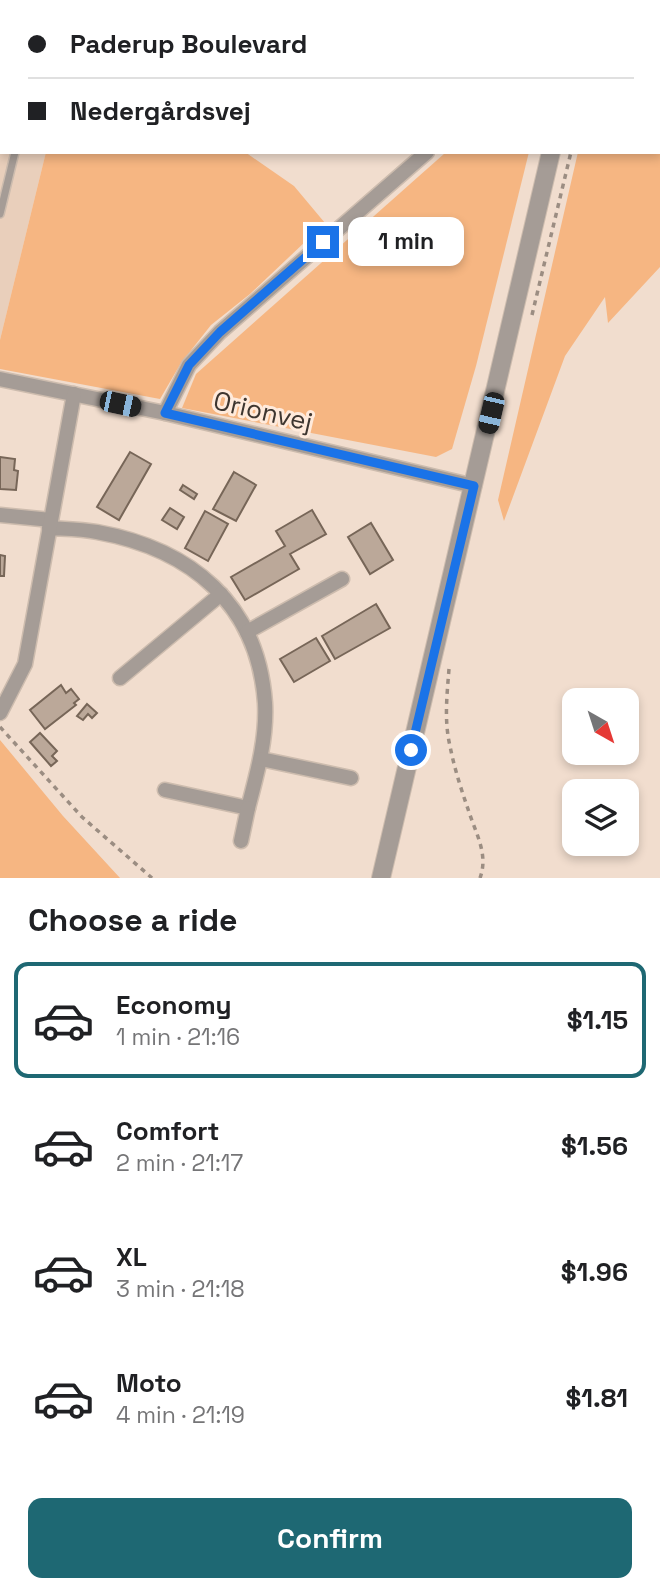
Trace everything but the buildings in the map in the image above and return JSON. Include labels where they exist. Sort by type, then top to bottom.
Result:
[{"type":"street","points":[[165,413],[189,365],[220,332],[425,154]]},
{"type":"street","points":[[381,878],[551,154]]},
{"type":"street","name":"Orionvej","points":[[0,379],[165,413],[474,486]]},
{"type":"street","points":[[0,713],[25,664],[74,394]]},
{"type":"street","points":[[0,515],[137,542],[178,559],[221,594],[234,609],[247,632],[258,664],[265,704],[261,759],[241,841]]},
{"type":"street","points":[[247,632],[342,579]]},
{"type":"street","points":[[120,678],[221,594]]},
{"type":"street","points":[[261,759],[351,778]]},
{"type":"street","points":[[165,790],[248,808]]},
{"type":"lane","points":[[0,214],[15,154]]},
{"type":"path","points":[[449,668],[446,721],[450,745],[480,842],[484,863],[480,878]]},
{"type":"path","points":[[0,727],[82,817],[152,878]]},
{"type":"shaded area","points":[[0,154],[46,154],[0,340]]},
{"type":"shaded area","points":[[46,154],[248,154],[294,186],[325,223],[250,294],[211,325],[181,363],[160,399],[0,369],[0,340]]},
{"type":"shaded area","points":[[444,154],[529,154],[476,366],[452,449],[436,457],[182,408],[196,374]]},
{"type":"shaded area","points":[[578,154],[660,154],[660,267],[608,323],[605,297],[565,356],[504,521],[498,500]]},
{"type":"shaded area","points":[[0,740],[63,816],[120,878],[0,878]]},
{"type":"route","points":[[323,242],[220,332],[189,365],[165,413],[474,486],[411,750]]}]
